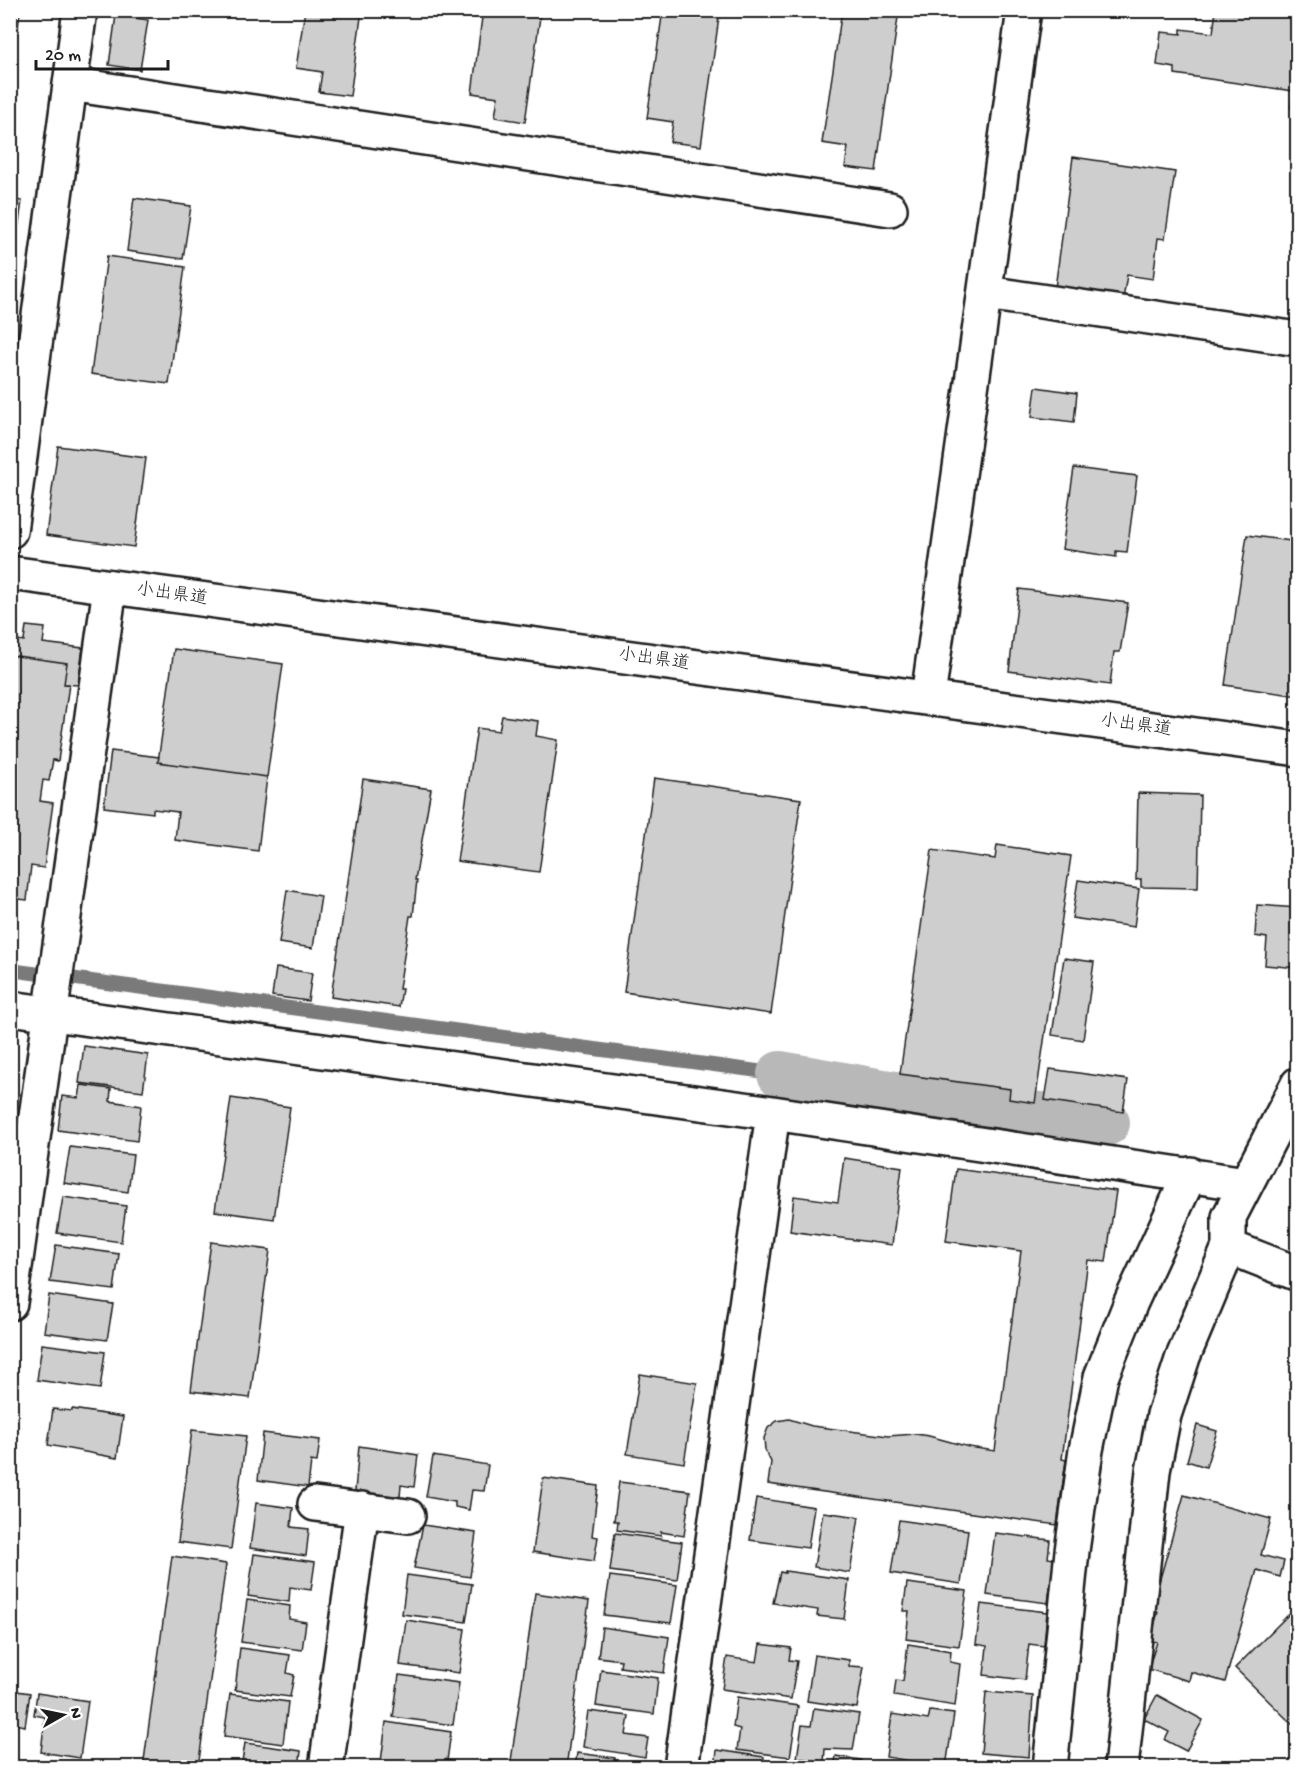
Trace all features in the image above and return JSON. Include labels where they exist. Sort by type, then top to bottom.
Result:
[{"type":"street","points":[[10,531],[80,10]]},
{"type":"street","points":[[928,697],[1024,10]]},
{"type":"street","points":[[70,84],[890,208]]},
{"type":"street","points":[[986,293],[1298,339]]},
{"type":"street","name":"小出県道","points":[[10,573],[1298,749]]},
{"type":"street","points":[[10,1302],[110,587]]},
{"type":"street","points":[[10,1008],[51,1010],[773,1113],[1246,1184]]},
{"type":"street","points":[[1121,1767],[1153,1471],[1164,1415],[1183,1357],[1229,1247],[1228,1217],[1298,1084]]},
{"type":"street","points":[[681,1767],[773,1113]]},
{"type":"street","points":[[1050,1767],[1072,1551],[1086,1450],[1101,1377],[1131,1302],[1190,1174]]},
{"type":"street","points":[[1229,1247],[1298,1274]]},
{"type":"street","points":[[315,1503],[408,1516]]},
{"type":"street","points":[[326,1767],[362,1509]]},
{"type":"building","points":[[10,10],[20,12],[10,84]]},
{"type":"building","points":[[305,10],[362,10],[350,96],[319,92],[322,72],[296,68]]},
{"type":"building","points":[[483,10],[541,10],[525,122],[495,117],[498,97],[472,93]]},
{"type":"building","points":[[663,10],[720,10],[701,146],[670,142],[673,122],[647,118]]},
{"type":"building","points":[[842,10],[899,10],[876,171],[845,167],[848,147],[822,143]]},
{"type":"building","points":[[1216,10],[1298,10],[1298,109],[1291,108],[1293,91],[1175,74],[1175,68],[1157,65],[1161,32],[1181,34],[1181,29],[1213,33]]},
{"type":"building","points":[[116,15],[148,20],[140,70],[109,65]]},
{"type":"building","points":[[1073,157],[1175,172],[1165,239],[1158,238],[1153,279],[1127,275],[1123,299],[1055,288]]},
{"type":"building","points":[[134,198],[191,206],[183,259],[127,251]]},
{"type":"building","points":[[10,199],[22,201],[10,287]]},
{"type":"building","points":[[107,256],[185,267],[169,384],[91,374]]},
{"type":"building","points":[[1036,387],[1077,393],[1074,422],[1032,417]]},
{"type":"building","points":[[58,446],[146,458],[134,547],[46,535]]},
{"type":"building","points":[[1074,468],[1137,476],[1127,552],[1116,551],[1116,557],[1062,549]]},
{"type":"building","points":[[1247,535],[1298,542],[1298,696],[1225,685]]},
{"type":"building","points":[[1019,589],[1128,603],[1120,652],[1114,652],[1110,685],[1009,671]]},
{"type":"building","points":[[26,626],[45,628],[43,643],[83,648],[78,685],[64,684],[67,663],[10,655],[10,639],[24,641]]},
{"type":"building","points":[[174,649],[283,664],[267,777],[158,762]]},
{"type":"building","points":[[10,655],[67,663],[64,684],[69,684],[58,761],[53,760],[49,781],[43,780],[40,801],[53,803],[44,868],[31,866],[27,900],[10,898]]},
{"type":"building","points":[[502,716],[538,721],[536,736],[558,740],[539,872],[457,861],[477,728],[499,731]]},
{"type":"building","points":[[111,751],[159,757],[158,762],[267,777],[258,851],[175,840],[178,812],[153,809],[153,813],[104,807]]},
{"type":"building","points":[[654,778],[801,799],[771,1014],[624,992]]},
{"type":"building","points":[[363,779],[431,789],[415,880],[417,880],[413,916],[410,916],[399,989],[402,989],[399,1007],[331,997]]},
{"type":"building","points":[[1138,793],[1200,795],[1198,888],[1141,887],[1141,879],[1136,880]]},
{"type":"building","points":[[997,845],[1071,856],[1035,1103],[1009,1099],[1010,1089],[900,1074],[932,850],[995,859]]},
{"type":"building","points":[[1078,880],[1139,889],[1134,927],[1072,918]]},
{"type":"building","points":[[287,890],[321,896],[313,948],[279,943]]},
{"type":"building","points":[[1257,905],[1298,908],[1298,968],[1265,965],[1267,938],[1255,936]]},
{"type":"building","points":[[1064,958],[1094,962],[1083,1040],[1052,1035]]},
{"type":"building","points":[[276,968],[312,973],[308,1001],[272,996]]},
{"type":"building","points":[[84,1046],[148,1055],[143,1091],[79,1083]]},
{"type":"building","points":[[1050,1069],[1128,1080],[1123,1112],[1045,1100]]},
{"type":"building","points":[[81,1085],[111,1089],[110,1101],[141,1106],[137,1141],[58,1130],[62,1096],[79,1098]]},
{"type":"building","points":[[231,1098],[290,1107],[274,1219],[215,1211]]},
{"type":"building","points":[[70,1147],[133,1155],[128,1192],[64,1183]]},
{"type":"building","points":[[844,1158],[902,1167],[892,1245],[790,1231],[794,1196],[838,1202]]},
{"type":"building","points":[[956,1169],[1116,1191],[1106,1262],[1088,1260],[1062,1459],[1066,1460],[1057,1525],[768,1484],[771,1462],[765,1450],[764,1438],[768,1428],[777,1421],[789,1419],[812,1426],[888,1436],[915,1434],[929,1436],[969,1447],[995,1451],[1021,1251],[946,1241]]},
{"type":"building","points":[[63,1197],[126,1206],[121,1242],[57,1233]]},
{"type":"building","points":[[211,1242],[270,1250],[250,1398],[191,1391]]},
{"type":"building","points":[[56,1245],[119,1254],[114,1290],[50,1282]]},
{"type":"building","points":[[49,1295],[113,1304],[107,1340],[44,1332]]},
{"type":"building","points":[[42,1344],[105,1352],[100,1389],[37,1380]]},
{"type":"building","points":[[640,1374],[697,1383],[684,1463],[627,1454]]},
{"type":"building","points":[[53,1409],[72,1411],[72,1409],[123,1417],[117,1458],[48,1445]]},
{"type":"building","points":[[1197,1425],[1217,1431],[1206,1467],[1187,1461]]},
{"type":"building","points":[[192,1430],[246,1436],[231,1549],[178,1542]]},
{"type":"building","points":[[263,1433],[320,1440],[317,1462],[311,1461],[308,1487],[258,1480]]},
{"type":"building","points":[[359,1446],[418,1455],[414,1487],[401,1485],[400,1497],[355,1491]]},
{"type":"building","points":[[433,1456],[488,1465],[484,1491],[472,1490],[469,1510],[455,1507],[455,1502],[426,1497]]},
{"type":"building","points":[[543,1478],[598,1486],[592,1536],[598,1537],[594,1561],[533,1552]]},
{"type":"building","points":[[619,1482],[690,1491],[684,1536],[661,1532],[661,1536],[617,1530],[618,1521],[614,1521]]},
{"type":"building","points":[[1184,1495],[1271,1519],[1261,1555],[1284,1561],[1280,1577],[1257,1570],[1225,1682],[1191,1672],[1189,1681],[1148,1669],[1157,1642],[1150,1640],[1158,1612],[1151,1610]]},
{"type":"building","points":[[756,1498],[814,1507],[808,1548],[750,1540]]},
{"type":"building","points":[[256,1503],[293,1508],[291,1527],[309,1529],[306,1556],[250,1548]]},
{"type":"building","points":[[823,1512],[859,1517],[850,1573],[814,1567]]},
{"type":"building","points":[[899,1520],[968,1530],[961,1584],[891,1573]]},
{"type":"building","points":[[423,1525],[476,1533],[470,1577],[414,1568]]},
{"type":"building","points":[[615,1533],[682,1542],[677,1580],[610,1571]]},
{"type":"building","points":[[995,1533],[1050,1540],[1048,1558],[1054,1559],[1048,1603],[987,1595]]},
{"type":"building","points":[[254,1554],[315,1562],[311,1590],[290,1587],[289,1602],[248,1596]]},
{"type":"building","points":[[172,1556],[226,1564],[198,1768],[143,1768]]},
{"type":"building","points":[[785,1571],[849,1580],[844,1619],[817,1616],[818,1610],[773,1603],[780,1572],[785,1573]]},
{"type":"building","points":[[407,1575],[472,1584],[466,1622],[402,1614]]},
{"type":"building","points":[[610,1576],[677,1585],[671,1623],[604,1615]]},
{"type":"building","points":[[907,1583],[967,1591],[959,1646],[906,1639],[909,1611],[903,1611]]},
{"type":"building","points":[[535,1593],[589,1601],[566,1768],[510,1768]]},
{"type":"building","points":[[247,1600],[290,1606],[289,1619],[306,1622],[302,1650],[241,1642]]},
{"type":"building","points":[[981,1604],[1047,1612],[1044,1646],[1029,1644],[1025,1680],[984,1675],[987,1646],[976,1644]]},
{"type":"building","points":[[1298,1605],[1298,1730],[1235,1668]]},
{"type":"building","points":[[406,1620],[465,1629],[459,1673],[400,1665]]},
{"type":"building","points":[[602,1627],[669,1637],[664,1673],[620,1667],[621,1660],[598,1657]]},
{"type":"building","points":[[760,1644],[791,1648],[789,1660],[797,1661],[791,1699],[722,1689],[727,1657],[757,1662]]},
{"type":"building","points":[[908,1644],[951,1651],[950,1662],[960,1664],[955,1706],[894,1696],[896,1680],[903,1681]]},
{"type":"building","points":[[240,1648],[290,1655],[287,1673],[294,1675],[290,1697],[235,1690]]},
{"type":"building","points":[[814,1655],[849,1660],[849,1666],[864,1667],[857,1708],[807,1701]]},
{"type":"building","points":[[601,1670],[658,1678],[654,1714],[596,1706]]},
{"type":"building","points":[[399,1675],[459,1683],[453,1725],[393,1717]]},
{"type":"building","points":[[10,1690],[30,1693],[25,1726],[15,1724],[11,1752]]},
{"type":"building","points":[[986,1692],[1033,1696],[1029,1757],[981,1753]]},
{"type":"building","points":[[37,1693],[88,1701],[80,1758],[41,1752],[45,1717],[34,1715]]},
{"type":"building","points":[[230,1694],[288,1702],[283,1744],[224,1736]]},
{"type":"building","points":[[1157,1695],[1203,1720],[1186,1751],[1165,1740],[1169,1732],[1144,1719]]},
{"type":"building","points":[[737,1697],[798,1706],[790,1757],[737,1750],[740,1729],[733,1727]]},
{"type":"building","points":[[814,1708],[859,1714],[853,1750],[825,1749],[824,1762],[797,1758],[802,1725],[811,1726]]},
{"type":"building","points":[[588,1711],[629,1716],[626,1735],[648,1738],[645,1757],[583,1747]]},
{"type":"building","points":[[930,1711],[954,1714],[946,1767],[886,1757],[892,1714],[928,1720]]},
{"type":"building","points":[[386,1722],[451,1732],[446,1768],[381,1762]]},
{"type":"building","points":[[245,1743],[301,1751],[299,1768],[241,1768]]},
{"type":"building","points":[[717,1750],[764,1757],[763,1768],[715,1768]]},
{"type":"building","points":[[577,1753],[615,1758],[614,1768],[575,1768]]},
{"type":"building","points":[[836,1756],[861,1760],[859,1766],[865,1768],[834,1768]]},
{"type":"building","points":[[1171,1761],[1182,1768],[1167,1768]]},
{"type":"building","points":[[875,1763],[900,1767],[874,1768]]},
{"type":"building","points":[[356,1764],[382,1768],[356,1768]]},
{"type":"waterway","points":[[10,970],[780,1074]]},
{"type":"waterway","points":[[780,1074],[951,1104],[1107,1123]]}]
